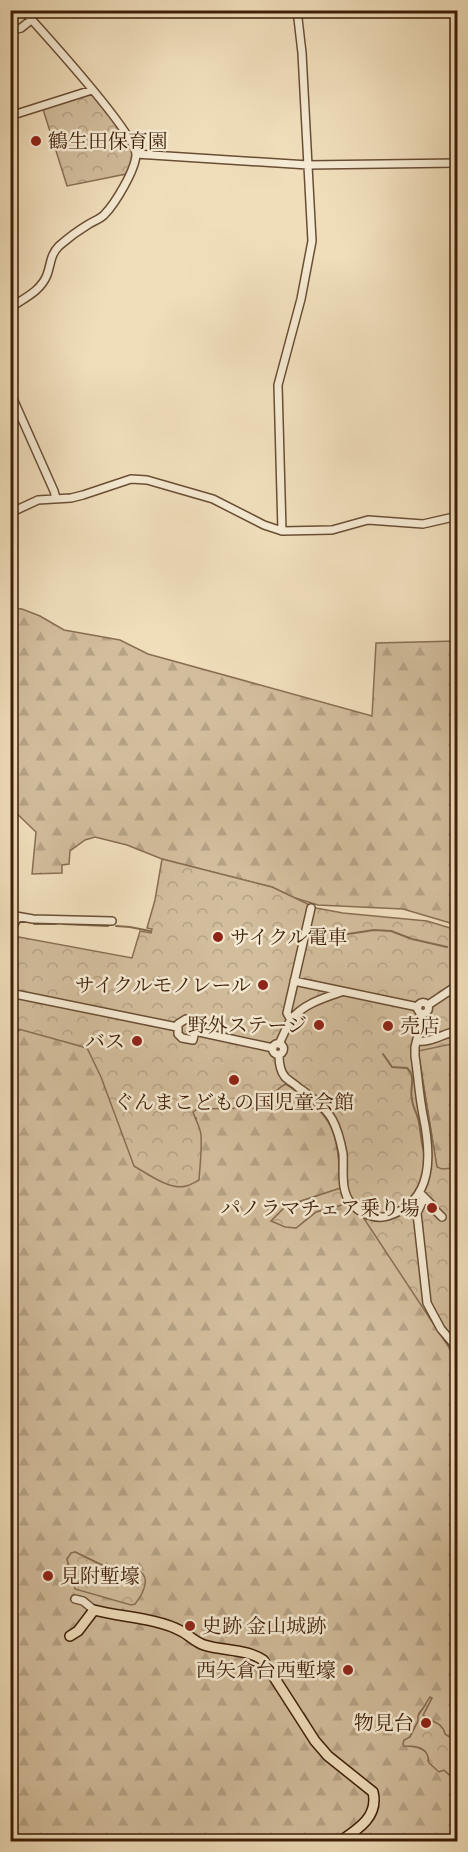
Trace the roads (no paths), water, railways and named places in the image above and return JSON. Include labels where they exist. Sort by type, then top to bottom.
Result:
[{"type":"main road","points":[[70,1636],[78,1630],[94,1610],[111,1615],[140,1618],[181,1630],[202,1644],[222,1650],[252,1654],[263,1660],[315,1741],[328,1756],[373,1792],[373,1812],[369,1818],[339,1842]]},
{"type":"street","points":[[10,308],[33,294],[47,275],[50,258],[58,247],[103,216],[131,173],[136,154],[130,138],[23,10]]},
{"type":"street","points":[[282,531],[278,385],[301,299],[312,241],[302,53],[297,10]]},
{"type":"street","points":[[10,31],[21,28],[31,20]]},
{"type":"street","points":[[10,116],[92,90]]},
{"type":"street","points":[[136,154],[308,165],[458,163]]},
{"type":"street","points":[[10,392],[56,498]]},
{"type":"street","points":[[10,513],[38,500],[71,498],[126,479],[136,479],[213,499],[264,525],[282,531],[332,530],[368,519],[423,524],[458,516]]},
{"type":"street","points":[[291,1020],[287,1013],[311,908]]},
{"type":"street","points":[[10,931],[14,916],[112,921]]},
{"type":"street","points":[[294,981],[418,1007],[423,1003],[428,1005]]},
{"type":"street","points":[[428,1005],[458,984]]},
{"type":"street","points":[[342,992],[315,1001],[300,1011],[291,1020],[274,1053],[279,1055],[281,1068],[286,1078],[320,1105],[334,1124],[342,1147],[346,1193],[352,1205],[368,1215],[383,1217],[405,1208],[421,1195]]},
{"type":"street","points":[[10,993],[177,1027]]},
{"type":"street","points":[[428,1005],[429,1010],[423,1014],[415,1056],[428,1136],[425,1180],[417,1213],[427,1303],[441,1329],[458,1349]]},
{"type":"street","points":[[418,1007],[420,1013],[423,1014]]},
{"type":"street","points":[[417,1041],[424,1042],[458,1031]]},
{"type":"street","points":[[199,1032],[276,1046]]},
{"type":"street","points":[[421,1195],[442,1217]]},
{"type":"street","points":[[75,1599],[83,1601],[94,1610]]},
{"type":"waterway","points":[[34,924],[56,924]]},
{"type":"waterway","points":[[63,924],[108,926]]},
{"type":"waterway","points":[[116,926],[150,931]]},
{"type":"waterway","points":[[331,931],[348,934],[374,930],[391,931],[412,939],[447,947]]},
{"type":"waterway","points":[[383,1054],[392,1067],[407,1068],[412,1075],[411,1095],[424,1152]]},
{"type":"place","name":"鶴生田保育園","points":[[36,141]]},
{"type":"place","name":"サイクル電車","points":[[218,937]]},
{"type":"place","name":"サイクルモノレール","points":[[263,985]]},
{"type":"place","name":"野外ステージ","points":[[319,1025]]},
{"type":"place","name":"売店","points":[[388,1026]]},
{"type":"place","name":"バス","points":[[137,1041]]},
{"type":"place","name":"ぐんまこどもの国児童会館","points":[[234,1080]]},
{"type":"place","name":"パノラマチェア乗り場","points":[[432,1208]]},
{"type":"place","name":"見附塹壕","points":[[48,1576]]},
{"type":"place","name":"史跡 金山城跡","points":[[190,1626]]},
{"type":"place","name":"西矢倉台西塹壕","points":[[348,1670]]},
{"type":"place","name":"物見台","points":[[426,1723]]}]
